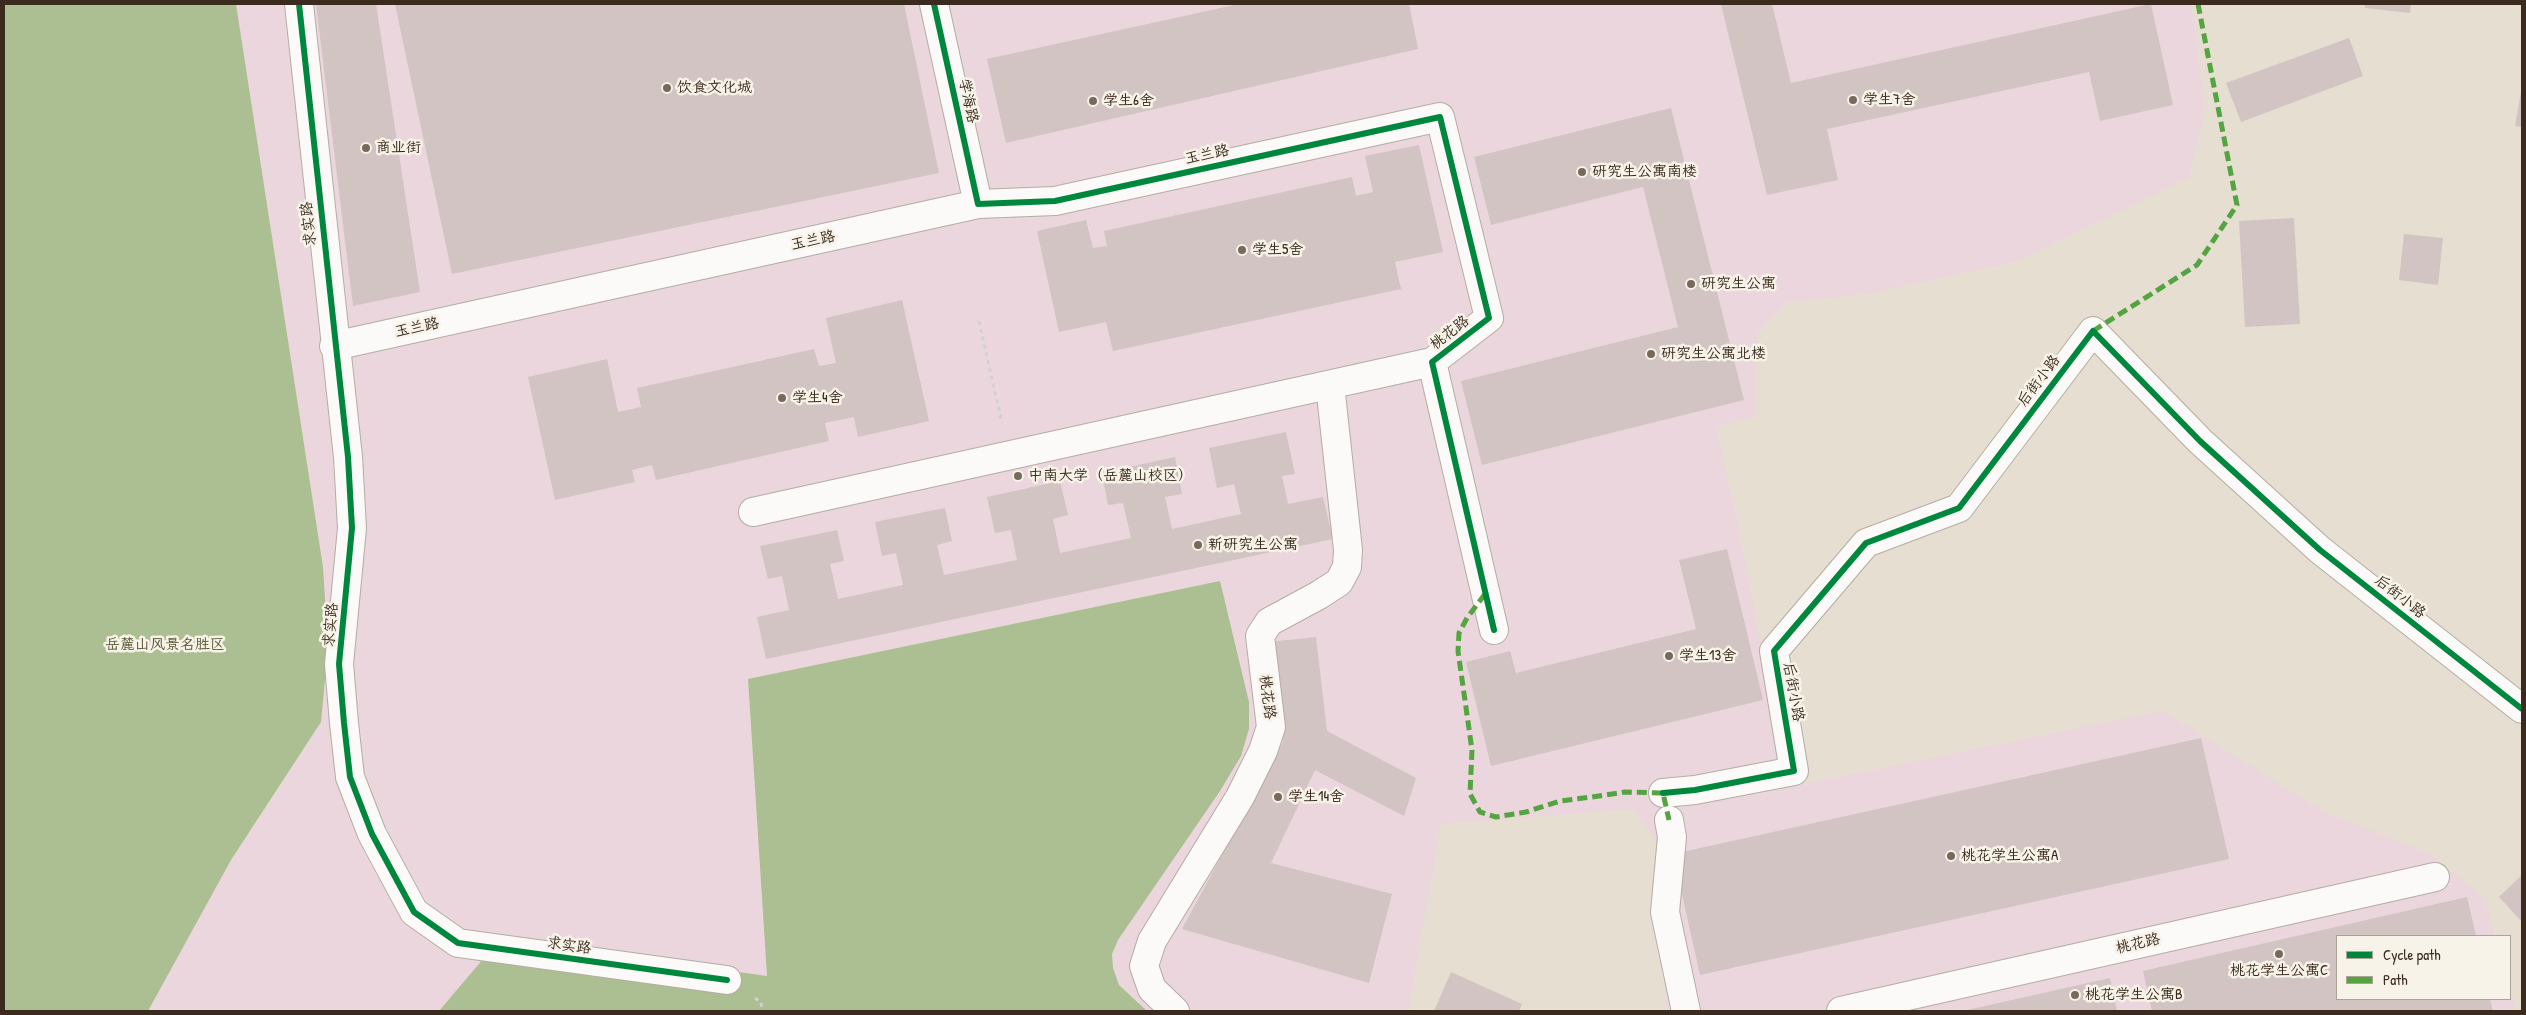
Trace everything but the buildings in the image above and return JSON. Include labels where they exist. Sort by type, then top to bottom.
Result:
[{"type":"street","name":"求实路","points":[[298,4],[334,346],[348,457],[352,528],[339,664],[350,777],[372,834],[414,912],[458,942],[727,980]]},
{"type":"street","name":"学海路","points":[[934,4],[978,204]]},
{"type":"street","name":"玉兰路","points":[[334,346],[978,204],[1055,202],[1440,117]]},
{"type":"street","name":"桃花路","points":[[1440,117],[1489,318],[1432,362],[1494,630]]},
{"type":"street","name":"后街小路","points":[[1663,793],[1695,790],[1794,771],[1774,651],[1866,543],[1959,508],[2093,331],[2200,441],[2320,550],[2522,709]]},
{"type":"street","points":[[753,512],[1432,362]]},
{"type":"street","name":"桃花路","points":[[1175,1011],[1152,989],[1144,966],[1152,941],[1240,797],[1263,751],[1271,727],[1260,636],[1269,622],[1339,582],[1347,567],[1348,550],[1330,385]]},
{"type":"street","points":[[1669,820],[1672,837],[1665,912],[1686,1011]]},
{"type":"street","name":"桃花路","points":[[1841,1011],[2435,877]]},
{"type":"path","points":[[979,321],[1009,455]]},
{"type":"shaded area","name":"中南大学（岳麓山校区）","points":[[236,4],[2191,4],[2205,107],[2189,178],[2018,261],[1868,294],[1787,302],[1757,333],[1756,417],[1716,427],[1738,525],[1789,787],[2163,711],[2324,812],[2429,853],[2484,898],[2495,935],[2336,935],[2336,1000],[2511,1000],[2511,992],[2516,1011],[1666,1011],[1659,845],[1633,809],[1441,824],[1408,1011],[1147,1011],[1119,985],[1113,968],[1112,955],[1118,941],[1249,729],[1249,702],[1220,581],[748,679],[767,976],[500,939],[439,1011],[148,1011],[231,860],[283,783],[328,647],[323,567]]},
{"type":"green space","name":"岳麓山风景名胜区","points":[[4,4],[236,4],[323,567],[328,647],[321,722],[231,860],[148,1011],[4,1011]]},
{"type":"green space","points":[[1220,581],[1249,702],[1249,729],[1241,756],[1220,791],[1118,940],[1112,954],[1113,968],[1119,985],[1147,1011],[439,1011],[500,939],[767,976],[748,679]]},
{"type":"marked path","points":[[2093,331],[2197,265],[2237,205],[2198,4]]},
{"type":"marked path","points":[[1485,594],[1467,618],[1459,633],[1458,651],[1472,750],[1470,794],[1480,812],[1496,817],[1526,812],[1560,801],[1625,792],[1663,793],[1669,820]]},
{"type":"cycle path","points":[[299,4],[348,457],[352,528],[339,664],[344,723],[350,777],[372,834],[414,912],[458,943],[727,980]]},
{"type":"cycle path","points":[[934,4],[978,204],[1055,201],[1440,117],[1489,318],[1432,362],[1494,630]]},
{"type":"cycle path","points":[[1663,793],[1695,790],[1794,771],[1774,651],[1866,543],[1959,508],[2093,331],[2200,441],[2320,550],[2522,709]]},
{"type":"place","name":"饮食文化城","points":[[667,88]]},
{"type":"place","name":"学生7舍","points":[[1853,100]]},
{"type":"place","name":"学生6舍","points":[[1093,101]]},
{"type":"place","name":"商业街","points":[[366,148]]},
{"type":"place","name":"研究生公寓南楼","points":[[1582,172]]},
{"type":"place","name":"学生5舍","points":[[1242,250]]},
{"type":"place","name":"研究生公寓","points":[[1691,284]]},
{"type":"place","name":"研究生公寓北楼","points":[[1651,354]]},
{"type":"place","name":"学生4舍","points":[[782,398]]},
{"type":"place","name":"中南大学（岳麓山校区）","points":[[1018,476]]},
{"type":"place","name":"新研究生公寓","points":[[1198,545]]},
{"type":"place","name":"学生13舍","points":[[1669,656]]},
{"type":"place","name":"学生14舍","points":[[1278,797]]},
{"type":"place","name":"桃花学生公寓A","points":[[1951,856]]},
{"type":"place","name":"桃花学生公寓C","points":[[2279,954]]},
{"type":"place","name":"桃花学生公寓B","points":[[2075,995]]}]
